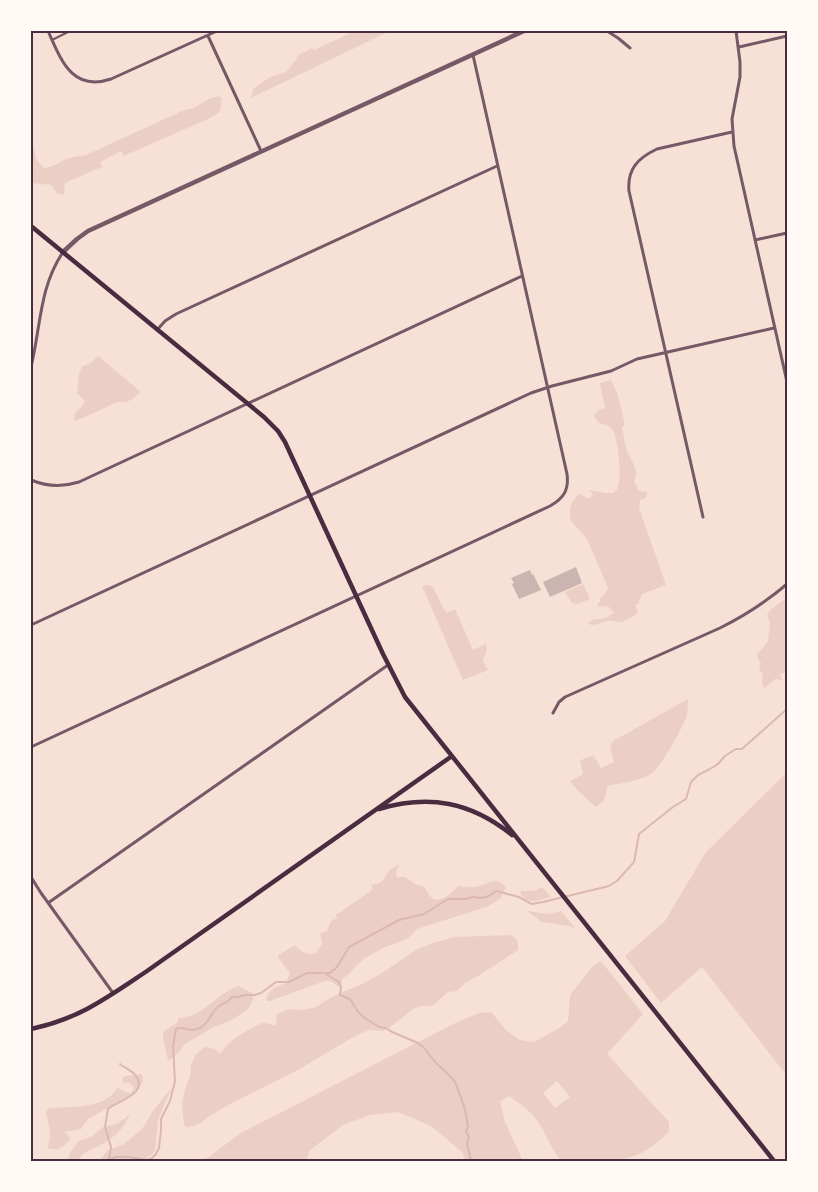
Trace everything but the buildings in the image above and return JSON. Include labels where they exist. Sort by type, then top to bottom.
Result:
[{"type":"main road","points":[[31,226],[271,424],[285,442],[388,664],[406,697],[774,1161]]},
{"type":"main road","points":[[31,1029],[62,1021],[96,1005],[113,994],[452,756]]},
{"type":"main road","points":[[375,810],[399,804],[420,802],[454,804],[483,815],[520,841]]},
{"type":"street","points":[[48,31],[68,70],[78,78],[96,82],[111,79],[217,31]]},
{"type":"street","points":[[31,367],[45,292],[53,268],[63,252],[88,231],[524,31]]},
{"type":"street","points":[[607,31],[630,48]]},
{"type":"street","points":[[736,31],[739,47],[740,77],[733,111],[732,132],[734,146],[787,382]]},
{"type":"street","points":[[208,36],[261,152]]},
{"type":"street","points":[[739,47],[787,36]]},
{"type":"street","points":[[31,747],[555,504],[564,494],[568,484],[567,474],[472,55]]},
{"type":"street","points":[[704,517],[629,191],[629,176],[640,159],[657,149],[732,132]]},
{"type":"street","points":[[157,330],[165,321],[176,314],[498,166]]},
{"type":"street","points":[[755,240],[787,233]]},
{"type":"street","points":[[31,480],[53,486],[64,486],[79,482],[522,276]]},
{"type":"street","points":[[31,625],[531,393],[611,370],[637,359],[774,328]]},
{"type":"street","points":[[552,713],[559,702],[565,697],[740,618],[765,602],[787,584]]},
{"type":"street","points":[[48,903],[388,664]]},
{"type":"street","points":[[31,877],[113,994]]},
{"type":"lane","points":[[52,40],[70,31]]},
{"type":"shaded area","points":[[355,31],[390,31],[249,99],[253,89],[270,77],[286,72],[298,55],[312,48],[314,50]]},
{"type":"shaded area","points":[[219,96],[222,99],[220,112],[124,156],[121,151],[100,162],[102,167],[65,183],[64,195],[57,193],[51,185],[31,183],[31,141],[38,161],[47,168],[70,158],[84,156],[179,112],[194,108],[208,99]]},
{"type":"shaded area","points":[[98,356],[141,392],[131,400],[117,402],[74,421],[77,411],[85,401],[77,393],[79,374],[82,366],[89,364]]},
{"type":"shaded area","points":[[611,380],[618,395],[625,425],[622,427],[626,448],[636,473],[634,481],[639,491],[647,492],[646,498],[640,500],[639,508],[666,585],[642,594],[638,604],[635,605],[638,612],[627,620],[590,625],[587,624],[592,620],[604,619],[614,613],[608,606],[599,607],[597,604],[608,588],[587,539],[570,520],[570,508],[580,494],[590,498],[593,494],[588,490],[613,493],[618,487],[618,448],[614,433],[610,427],[598,422],[594,415],[598,410],[605,408],[600,383]]},
{"type":"shaded area","points":[[583,584],[590,599],[578,604],[572,603],[565,592]]},
{"type":"shaded area","points":[[422,586],[433,587],[446,613],[455,609],[473,650],[486,644],[487,650],[483,659],[488,670],[463,680]]},
{"type":"shaded area","points":[[787,597],[787,672],[780,674],[782,680],[775,679],[764,689],[762,682],[763,674],[759,670],[761,663],[757,654],[768,641],[770,623],[767,615],[770,610]]},
{"type":"shaded area","points":[[688,699],[686,718],[665,756],[651,774],[631,781],[610,785],[607,788],[604,801],[596,807],[570,781],[583,774],[580,761],[594,756],[601,768],[614,762],[610,746],[613,741]]},
{"type":"shaded area","points":[[787,772],[787,1076],[702,967],[661,1003],[625,956],[665,921],[706,852]]},
{"type":"shaded area","points":[[400,863],[396,872],[397,877],[405,877],[415,884],[425,887],[428,894],[436,900],[445,897],[458,886],[475,887],[498,881],[506,887],[501,898],[489,906],[417,929],[407,939],[383,948],[365,958],[342,979],[341,987],[331,981],[325,981],[267,1001],[266,998],[270,992],[286,983],[290,973],[277,956],[295,945],[304,953],[316,953],[322,944],[320,933],[327,931],[331,921],[337,918],[336,915],[372,890],[372,885],[382,881],[390,869]]},
{"type":"shaded area","points":[[541,887],[551,897],[530,901],[520,892],[534,891]]},
{"type":"shaded area","points":[[527,911],[549,914],[561,911],[575,928],[542,922]]},
{"type":"shaded area","points":[[510,935],[516,939],[518,950],[465,983],[457,991],[448,992],[432,1006],[422,1006],[413,1009],[383,1031],[369,1030],[355,1036],[298,1070],[232,1103],[202,1122],[187,1127],[184,1125],[182,1104],[190,1076],[191,1064],[196,1054],[205,1047],[215,1049],[220,1054],[234,1039],[252,1028],[264,1022],[275,1026],[277,1021],[276,1014],[289,1009],[302,1010],[316,1007],[335,995],[360,985],[382,973],[416,950],[433,943],[454,937]]},
{"type":"shaded area","points":[[601,961],[643,1014],[607,1054],[669,1122],[669,1132],[641,1153],[628,1158],[610,1161],[561,1161],[536,1119],[509,1096],[500,1101],[505,1122],[523,1161],[466,1161],[462,1152],[431,1126],[398,1112],[370,1115],[343,1125],[310,1150],[306,1161],[203,1161],[241,1133],[451,1025],[479,1013],[491,1012],[507,1031],[520,1040],[534,1042],[568,1021],[570,995],[592,967]],"holes":[[[557,1081],[570,1097],[555,1108],[543,1093]]]},
{"type":"shaded area","points":[[239,986],[252,993],[253,999],[247,1010],[232,1020],[214,1027],[185,1044],[168,1061],[163,1032],[178,1022],[178,1018],[195,1014],[231,989]]},
{"type":"shaded area","points":[[142,1074],[143,1080],[141,1085],[134,1094],[88,1119],[81,1129],[64,1132],[70,1137],[70,1140],[60,1148],[48,1148],[50,1129],[47,1109],[86,1106],[96,1103],[112,1095],[117,1087],[131,1093],[134,1088],[130,1084],[124,1083],[122,1079],[125,1076]]},
{"type":"shaded area","points":[[172,1087],[158,1120],[155,1151],[141,1161],[99,1161],[107,1151],[124,1144],[142,1129],[153,1111]]},
{"type":"shaded area","points":[[130,1113],[125,1124],[112,1137],[86,1152],[78,1161],[68,1161],[70,1152],[78,1141],[91,1137],[103,1127],[116,1124]]},
{"type":"waterway","points":[[108,1161],[115,1157],[147,1160],[156,1154],[159,1148],[161,1119],[170,1101],[175,1081],[173,1046],[176,1029],[192,1030],[202,1027],[216,1009],[232,997],[261,993],[276,982],[289,982],[307,973],[330,973],[337,967],[349,947],[399,920],[424,914],[448,899],[481,898],[489,896],[496,891],[519,897],[532,904],[609,886],[617,881],[634,862],[639,834],[686,799],[691,782],[698,775],[718,764],[725,756],[736,749],[742,749],[787,709]]},
{"type":"waterway","points":[[326,974],[339,982],[341,987],[340,995],[350,999],[358,1012],[365,1018],[379,1027],[386,1028],[418,1043],[453,1079],[465,1109],[468,1126],[466,1132],[469,1137],[467,1144],[471,1161]]},
{"type":"waterway","points":[[109,1159],[111,1147],[105,1127],[108,1109],[135,1092],[139,1082],[135,1074],[120,1064]]},
{"type":"waterway","points":[[31,1159],[35,1161]]}]
